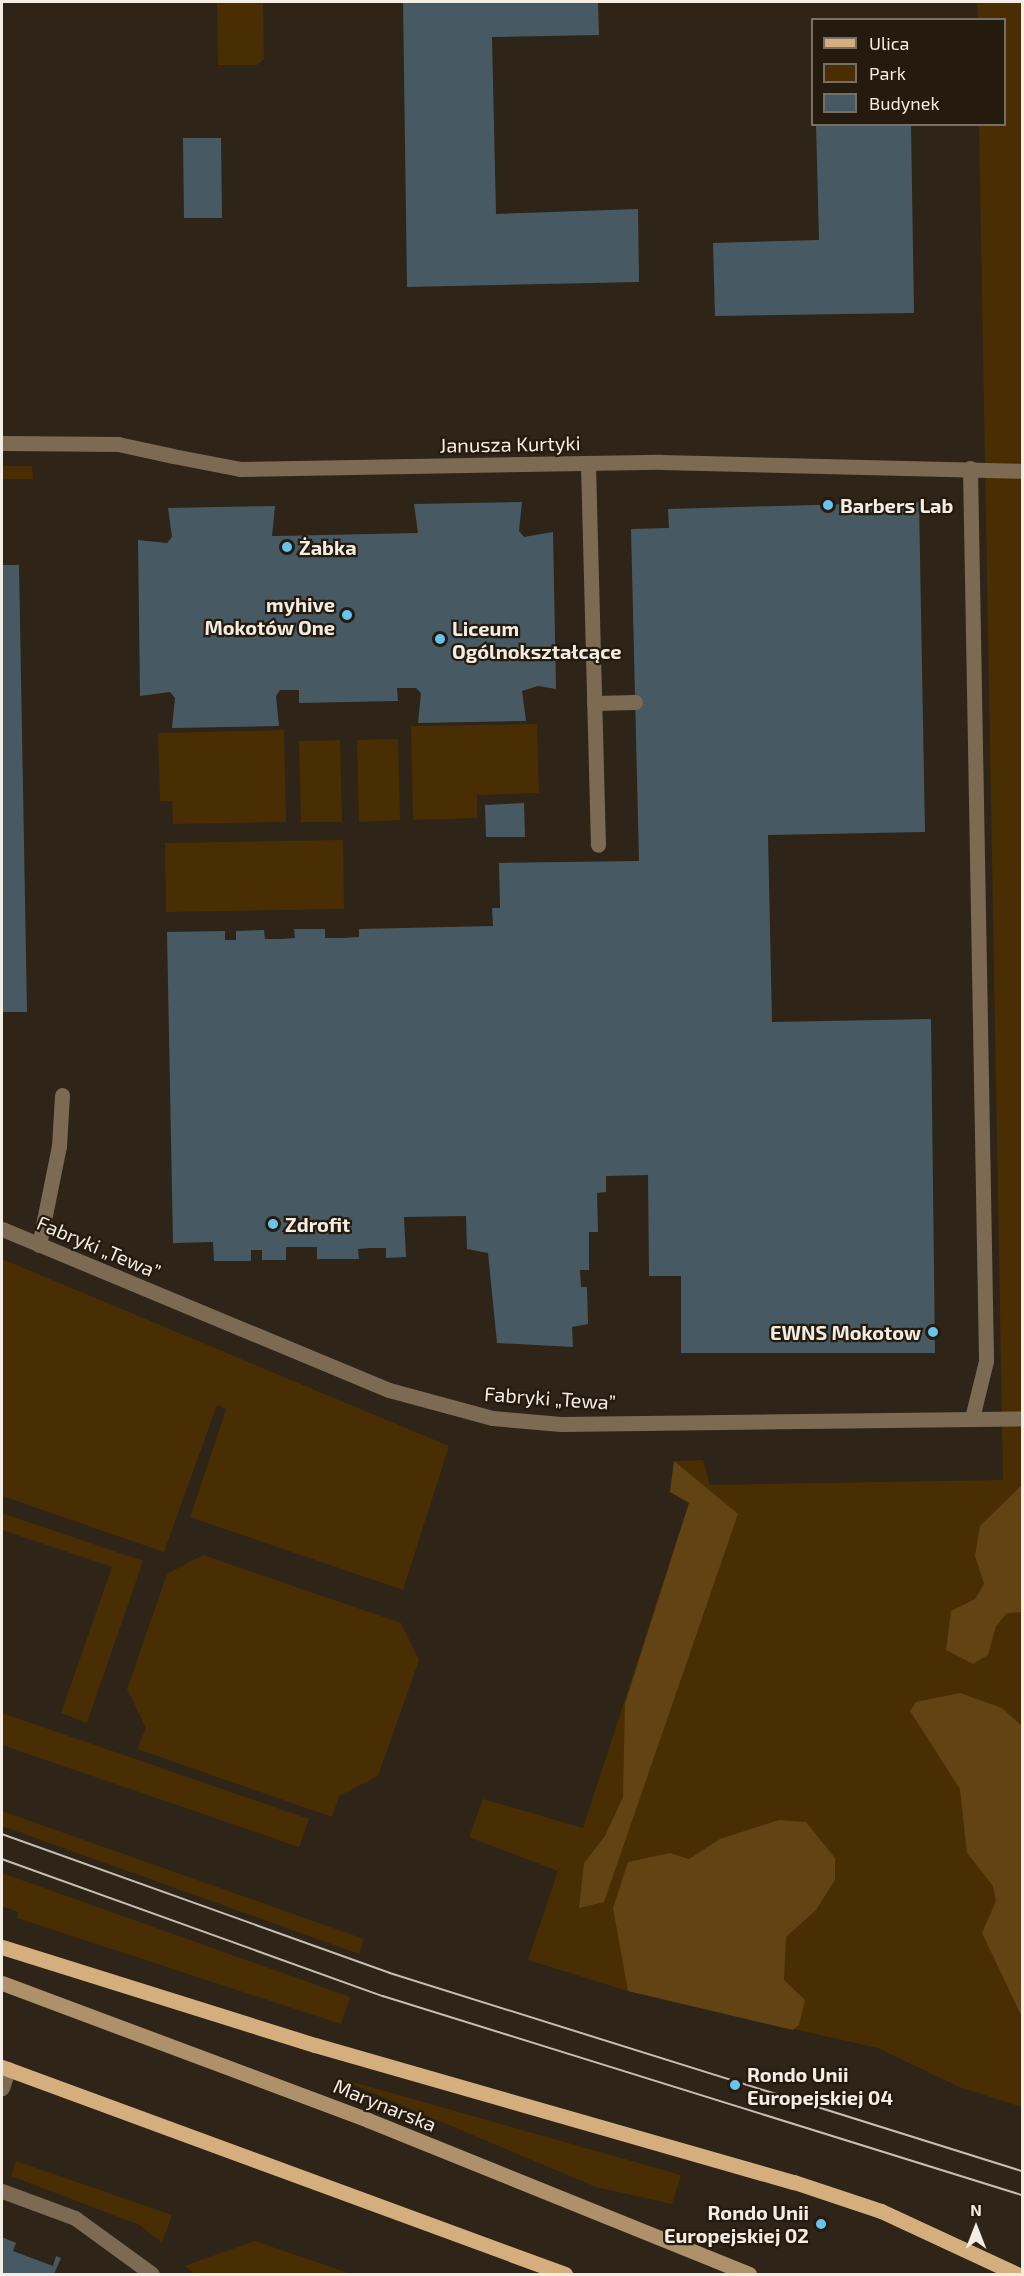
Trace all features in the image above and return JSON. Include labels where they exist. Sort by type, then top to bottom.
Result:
[{"type":"main road","name":"Marynarska","points":[[2,1947],[327,2048],[680,2148],[881,2211],[1017,2274]]},
{"type":"main road","name":"Marynarska","points":[[2,1983],[368,2120],[749,2274]]},
{"type":"main road","points":[[5,2068],[566,2274]]},
{"type":"street","name":"Janusza Kurtyki","points":[[2,443],[118,444],[240,469],[588,464],[970,468],[1023,471]]},
{"type":"street","points":[[588,464],[598,845]]},
{"type":"street","points":[[970,468],[986,1361],[972,1418]]},
{"type":"street","points":[[594,703],[635,702]]},
{"type":"street","points":[[39,1245],[59,1146],[62,1095]]},
{"type":"street","name":"Fabryki „Tewa”","points":[[2,1229],[389,1390],[492,1418],[561,1424],[1023,1418]]},
{"type":"street","points":[[2,2088],[5,2068]]},
{"type":"street","points":[[2,2192],[75,2218],[152,2274]]},
{"type":"green space","points":[[217,2],[263,2],[264,59],[257,65],[218,65]]},
{"type":"green space","points":[[977,2],[1022,2],[1022,2107],[959,2087],[878,2048],[628,1991],[528,1960],[558,1871],[469,1837],[483,1799],[583,1828],[689,1503],[670,1492],[674,1461],[703,1460],[710,1485],[1003,1480],[979,126],[1006,126],[1006,18],[978,18]]},
{"type":"green space","points":[[2,466],[32,466],[33,479],[2,479]]},
{"type":"green space","points":[[537,724],[539,793],[477,795],[477,818],[413,820],[411,726]]},
{"type":"green space","points":[[284,730],[286,822],[173,824],[172,801],[160,801],[158,733]]},
{"type":"green space","points":[[398,739],[400,820],[359,822],[357,740]]},
{"type":"green space","points":[[340,740],[342,822],[301,822],[299,741]]},
{"type":"green space","points":[[343,840],[344,909],[166,912],[165,843]]},
{"type":"green space","points":[[2,1259],[449,1446],[403,1590],[190,1517],[226,1409],[217,1405],[164,1552],[2,1496]]},
{"type":"green space","points":[[2,1513],[143,1561],[87,1723],[61,1713],[112,1567],[2,1530]]},
{"type":"green space","points":[[203,1555],[401,1623],[419,1660],[378,1776],[339,1796],[332,1817],[137,1749],[146,1728],[127,1689],[167,1574]]},
{"type":"green space","points":[[2,1713],[309,1819],[299,1847],[2,1745]]},
{"type":"green space","points":[[2,1811],[364,1939],[359,1954],[2,1826]]},
{"type":"green space","points":[[2,1873],[350,1997],[341,2024],[17,1918],[18,1912],[2,1906]]},
{"type":"green space","points":[[335,2077],[681,2175],[672,2204],[596,2187]]},
{"type":"green space","points":[[16,2161],[172,2215],[162,2243],[140,2225],[11,2176]]},
{"type":"green space","points":[[255,2241],[351,2274],[195,2274],[184,2266]]},
{"type":"shaded area","points":[[674,1461],[738,1514],[604,1902],[579,1908],[584,1863],[605,1836],[623,1797],[625,1704],[689,1503],[670,1492]]},
{"type":"shaded area","points":[[1022,1485],[1022,1612],[1007,1613],[996,1626],[988,1655],[973,1664],[946,1650],[951,1611],[975,1599],[984,1584],[975,1556],[980,1526]]},
{"type":"shaded area","points":[[960,1693],[1002,1708],[1022,1726],[1022,2017],[982,1933],[996,1901],[993,1886],[967,1853],[960,1789],[910,1711],[916,1702]]},
{"type":"shaded area","points":[[779,1820],[806,1822],[835,1858],[835,1880],[816,1910],[786,1937],[784,1980],[805,2000],[799,2025],[793,2030],[628,1991],[613,1908],[628,1862],[670,1853],[689,1859],[720,1839]]},
{"type":"building","points":[[403,2],[598,2],[599,35],[492,37],[496,214],[638,209],[639,282],[407,287]]},
{"type":"building","points":[[816,126],[911,126],[914,313],[715,316],[713,243],[819,240]]},
{"type":"building","points":[[183,138],[221,138],[222,218],[184,218]]},
{"type":"building","name":"myhive Mokotów One","points":[[522,502],[519,531],[524,537],[553,532],[556,689],[538,686],[522,691],[526,721],[418,723],[421,693],[416,688],[397,688],[398,701],[299,703],[299,690],[280,690],[276,696],[279,726],[172,728],[175,698],[170,692],[140,696],[138,540],[167,543],[172,537],[168,508],[275,506],[272,536],[277,536],[418,533],[414,504]]},
{"type":"building","points":[[919,502],[925,832],[768,835],[772,1022],[931,1019],[935,1353],[681,1353],[681,1276],[649,1276],[648,1175],[606,1176],[606,1192],[597,1193],[598,1232],[589,1232],[589,1270],[580,1270],[581,1287],[587,1287],[588,1324],[572,1327],[573,1347],[497,1343],[488,1253],[467,1249],[466,1216],[404,1217],[406,1257],[386,1258],[386,1248],[370,1248],[358,1249],[359,1259],[317,1259],[317,1247],[286,1247],[286,1260],[262,1260],[262,1250],[251,1250],[251,1261],[214,1261],[213,1242],[173,1243],[167,932],[225,931],[225,940],[236,940],[236,931],[264,930],[265,939],[280,939],[295,938],[294,929],[325,929],[325,938],[343,938],[359,937],[359,929],[493,926],[492,908],[500,908],[499,863],[639,861],[631,529],[669,528],[668,509]]},
{"type":"building","points":[[2,565],[19,565],[27,1012],[2,1012]]},
{"type":"building","points":[[524,803],[525,837],[486,837],[485,805]]},
{"type":"building","points":[[2,2237],[16,2243],[13,2251],[53,2266],[56,2256],[61,2258],[54,2274],[2,2274]]},
{"type":"tram line","points":[[2,1834],[390,1973],[1022,2171]]},
{"type":"tram line","points":[[2,1859],[383,1996],[1022,2195]]},
{"type":"place","name":"Barbers Lab","points":[[828,505]]},
{"type":"place","name":"Żabka","points":[[287,547]]},
{"type":"place","name":"myhive Mokotów One","points":[[347,615]]},
{"type":"place","name":"Liceum Ogólnokształcące","points":[[440,639]]},
{"type":"place","name":"Zdrofit","points":[[273,1224]]},
{"type":"place","name":"EWNS Mokotow","points":[[933,1332]]},
{"type":"place","name":"Rondo Unii Europejskiej 04","points":[[735,2085]]},
{"type":"place","name":"Rondo Unii Europejskiej 02","points":[[821,2224]]}]
